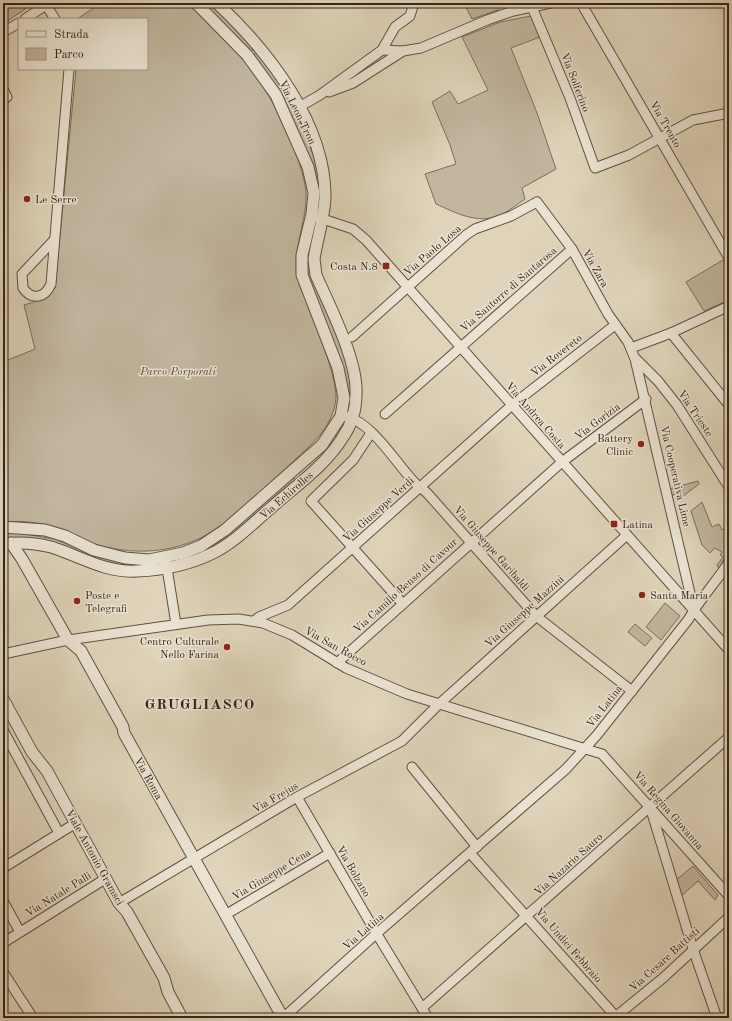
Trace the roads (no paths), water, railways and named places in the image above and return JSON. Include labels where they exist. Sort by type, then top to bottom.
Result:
[{"type":"street","name":"Via Leon Tron","points":[[196,3],[247,55],[276,95],[308,167],[314,192],[317,217]]},
{"type":"street","name":"Via Leon Tron","points":[[217,3],[259,46],[282,77],[299,107],[322,164],[325,199],[317,217]]},
{"type":"street","points":[[299,107],[320,95],[382,50],[395,26],[410,16],[414,3]]},
{"type":"street","points":[[382,50],[403,51],[421,48],[487,20],[513,11],[550,3]]},
{"type":"street","name":"Via Trento","points":[[581,3],[729,258]]},
{"type":"street","points":[[27,18],[48,4],[55,18]]},
{"type":"street","name":"Via Solferino","points":[[536,5],[595,168],[629,155],[660,138]]},
{"type":"street","points":[[3,32],[18,24]]},
{"type":"street","points":[[320,95],[353,83],[403,51]]},
{"type":"street","points":[[54,240],[22,274],[23,288],[31,296],[35,297],[44,295],[51,284],[69,70]]},
{"type":"street","points":[[660,138],[693,120],[729,113]]},
{"type":"street","name":"Via Zara","points":[[537,202],[572,249],[615,324],[631,348]]},
{"type":"street","name":"Via Paolo Losa","points":[[352,337],[466,235],[475,229],[511,216],[537,202]]},
{"type":"street","name":"Via Andrea Costa","points":[[317,217],[357,232],[729,649]]},
{"type":"street","name":"Via Echirolles","points":[[3,528],[45,530],[64,536],[94,550],[125,558],[166,563],[201,546],[225,530],[322,444],[341,416],[344,398],[338,368],[302,275],[302,255],[317,217]]},
{"type":"street","name":"Via Echirolles","points":[[7,544],[29,543],[52,548],[88,562],[119,570],[135,571],[211,554],[234,540],[327,459],[344,437],[353,419],[356,395],[356,374],[315,267],[317,217]]},
{"type":"street","name":"Via Santorre di Santarosa","points":[[385,414],[572,249]]},
{"type":"street","points":[[631,348],[671,333],[729,306]]},
{"type":"street","name":"Via Rovereto","points":[[512,405],[615,324]]},
{"type":"street","points":[[671,333],[729,405]]},
{"type":"street","name":"Via Cooperativa Lime","points":[[631,348],[646,399],[694,610]]},
{"type":"street","name":"Via Trieste","points":[[635,359],[658,381],[677,405],[729,487]]},
{"type":"street","name":"Via Gorizia","points":[[562,462],[646,399]]},
{"type":"street","name":"Via Giuseppe Verdi","points":[[254,621],[288,605],[512,405]]},
{"type":"street","name":"Via Giuseppe Garibaldi","points":[[341,416],[353,419],[371,433],[471,542],[536,616],[632,691]]},
{"type":"street","points":[[371,433],[353,460],[311,502],[403,604]]},
{"type":"street","name":"Via Camillo Benso di Cavour","points":[[337,663],[562,462]]},
{"type":"street","name":"Via Giuseppe Mazzini","points":[[438,705],[627,535]]},
{"type":"street","name":"Via Roma","points":[[7,544],[22,559],[68,640],[81,651],[123,728],[124,734],[283,1018]]},
{"type":"street","name":"Via Latina","points":[[283,1018],[376,934],[566,769],[585,749],[632,691],[700,600],[709,593],[729,562]]},
{"type":"street","points":[[166,563],[176,624]]},
{"type":"street","name":"Via San Rocco","points":[[3,654],[68,640],[176,624],[221,619],[254,621],[292,635],[337,663],[383,684],[438,705],[585,749]]},
{"type":"street","name":"Viale Antonio Gramsci","points":[[3,699],[32,752],[47,771],[119,904],[127,912],[164,978],[168,992],[182,1018]]},
{"type":"street","name":"Via Frejus","points":[[119,904],[297,797],[402,741],[438,705]]},
{"type":"street","name":"Viale Antonio Gramsci","points":[[3,730],[59,833]]},
{"type":"street","name":"Via Nazario Sauro","points":[[422,1008],[729,737]]},
{"type":"street","name":"Via Regina Giovanna","points":[[585,749],[598,752],[606,756],[729,896]]},
{"type":"street","points":[[412,767],[474,850]]},
{"type":"street","name":"Via Bolzano","points":[[297,797],[376,934],[428,1018]]},
{"type":"street","points":[[650,806],[693,949],[717,1018]]},
{"type":"street","points":[[3,868],[76,823]]},
{"type":"street","name":"Via Undici Febbraio","points":[[474,850],[527,916],[616,1018]]},
{"type":"street","name":"Via Giuseppe Cena","points":[[225,915],[330,853]]},
{"type":"street","name":"Via Natale Palli","points":[[3,943],[105,879]]},
{"type":"street","points":[[3,901],[20,932]]},
{"type":"street","name":"Via Cesare Battisti","points":[[616,1018],[729,918]]},
{"type":"street","points":[[3,972],[33,1018]]},
{"type":"place","name":"Le Serre","points":[[27,199]]},
{"type":"place","name":"Costa N.8","points":[[386,266]]},
{"type":"place","name":"Battery Clinic","points":[[641,444]]},
{"type":"place","name":"Latina","points":[[614,524]]},
{"type":"place","name":"Santa Maria","points":[[642,595]]},
{"type":"place","name":"Poste e Telegrafi","points":[[77,601]]},
{"type":"place","name":"Centro Culturale Nello Farina","points":[[227,647]]},
{"type":"district","name":"GRUGLIASCO","points":[[200,704]]},
{"type":"park label","name":"Parco Porporati","points":[[178,371]]}]
